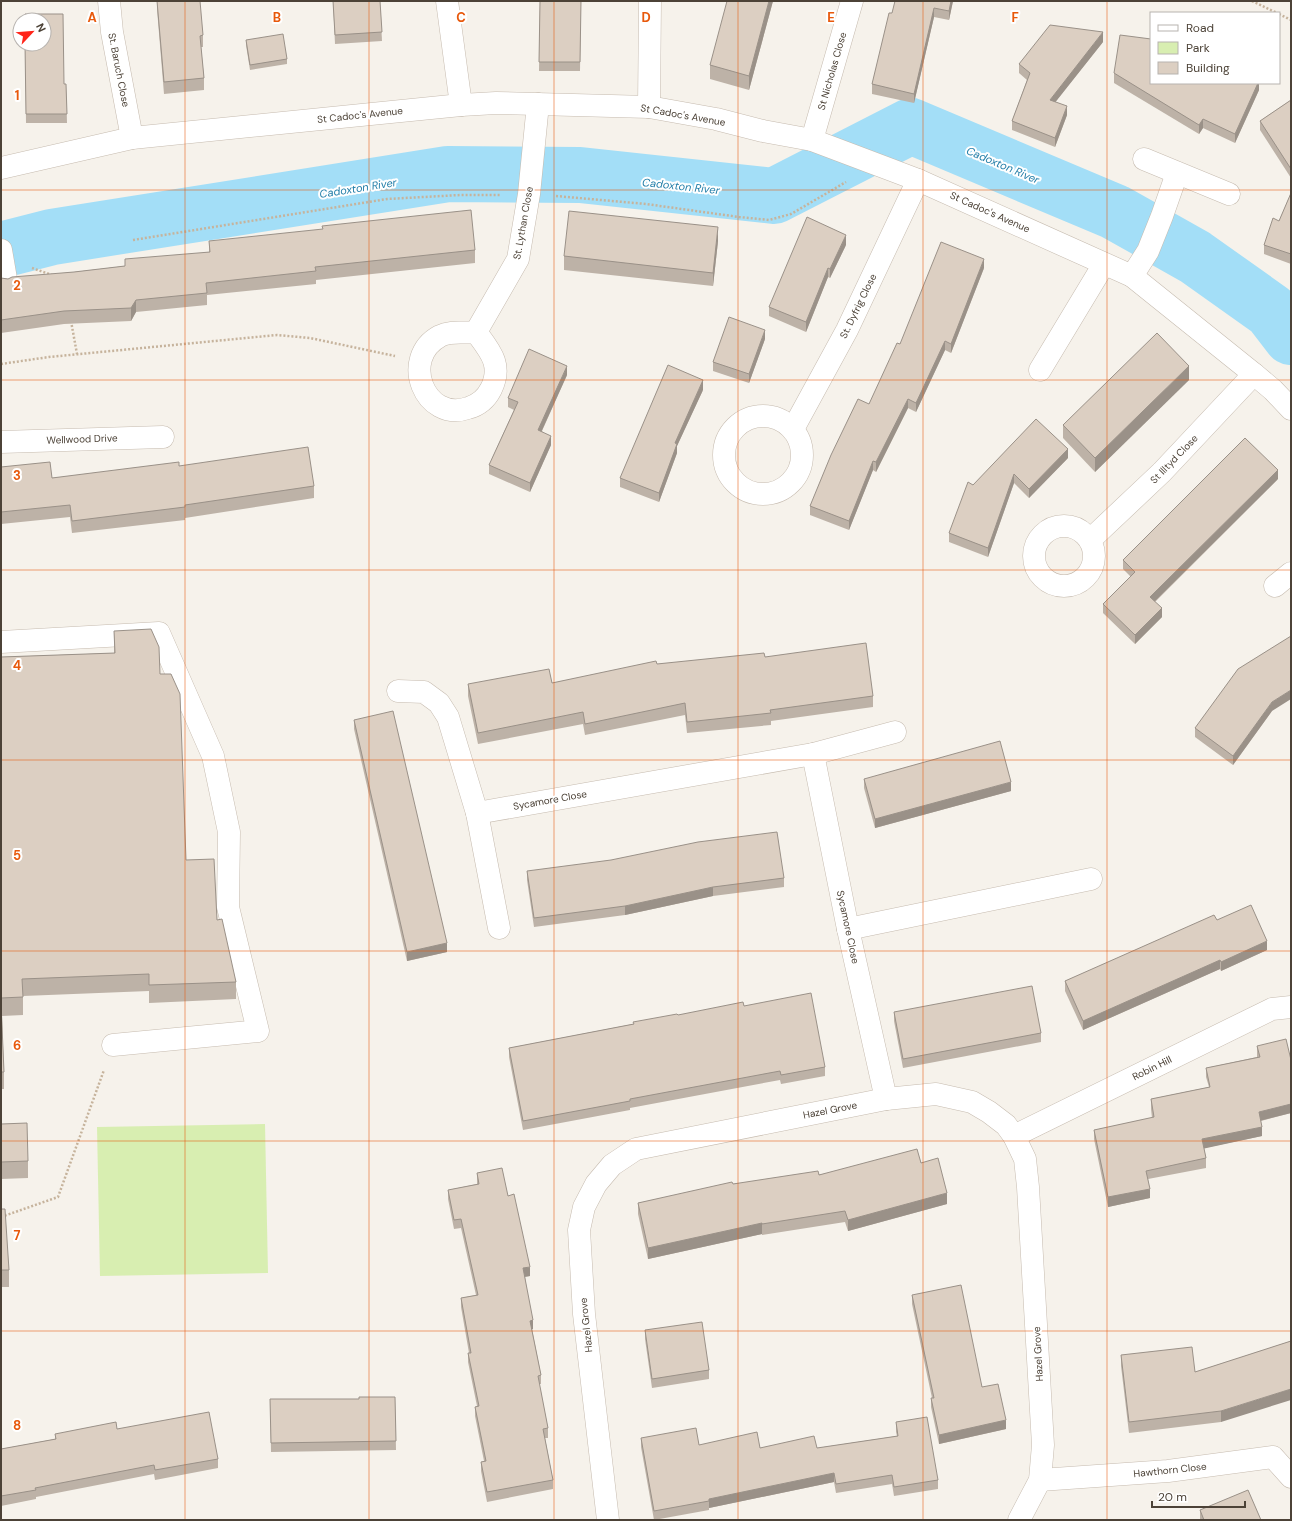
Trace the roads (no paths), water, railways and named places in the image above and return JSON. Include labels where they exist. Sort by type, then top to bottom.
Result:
[{"type":"street","name":"St. Baruch Close","points":[[109,1],[112,32],[132,138]]},
{"type":"street","points":[[447,1],[461,105]]},
{"type":"street","points":[[650,1],[650,107]]},
{"type":"street","name":"St Nicholas Close","points":[[812,140],[852,1]]},
{"type":"street","name":"St Cadoc's Avenue","points":[[1,168],[132,138],[461,105],[496,103],[650,107],[716,119],[762,131],[812,140],[876,164],[918,180],[1132,276],[1254,374],[1273,390],[1291,409]]},
{"type":"street","name":"St. Lythan Close","points":[[476,332],[518,259],[529,194],[538,104]]},
{"type":"street","points":[[1144,159],[1229,194]]},
{"type":"street","points":[[1132,276],[1148,250],[1178,173]]},
{"type":"street","name":"St. Dyfrig Close","points":[[793,429],[848,330],[918,180]]},
{"type":"street","points":[[1,253],[6,279]]},
{"type":"street","points":[[1040,370],[1104,264]]},
{"type":"street","points":[[455,332],[468,334],[476,332],[492,354],[496,367],[495,381],[487,397],[476,406],[463,410],[453,410],[440,406],[429,398],[422,388],[419,374],[420,361],[430,343],[441,336],[455,332]]},
{"type":"street","name":"St Illtyd Close","points":[[1090,540],[1162,472],[1254,374]]},
{"type":"street","name":"Wellwood Drive","points":[[1,442],[163,437]]},
{"type":"street","points":[[1,642],[159,633],[213,756],[229,832],[228,907],[258,1031],[113,1045]]},
{"type":"street","points":[[398,691],[424,692],[444,709],[448,717],[477,813],[499,928]]},
{"type":"street","name":"Sycamore Close","points":[[477,813],[813,754],[895,732]]},
{"type":"street","name":"Sycamore Close","points":[[813,754],[848,929],[886,1099]]},
{"type":"street","points":[[848,929],[1091,879]]},
{"type":"street","name":"Robin Hill","points":[[1014,1136],[1272,1009],[1291,1007]]},
{"type":"street","name":"Hazel Grove","points":[[608,1520],[584,1314],[579,1230],[584,1207],[596,1184],[612,1165],[636,1149],[886,1099],[936,1094],[972,1102],[989,1112],[1006,1125],[1014,1136],[1025,1159],[1028,1187],[1043,1445],[1040,1480],[1019,1520]]},
{"type":"street","name":"Hawthorn Close","points":[[1040,1480],[1168,1471],[1282,1454],[1291,1477]]},
{"type":"waterway","name":"Cadoxton River","points":[[1,250],[52,237],[448,174],[580,175],[774,196],[911,126],[1115,212],[1195,257],[1271,311],[1291,337]]}]
